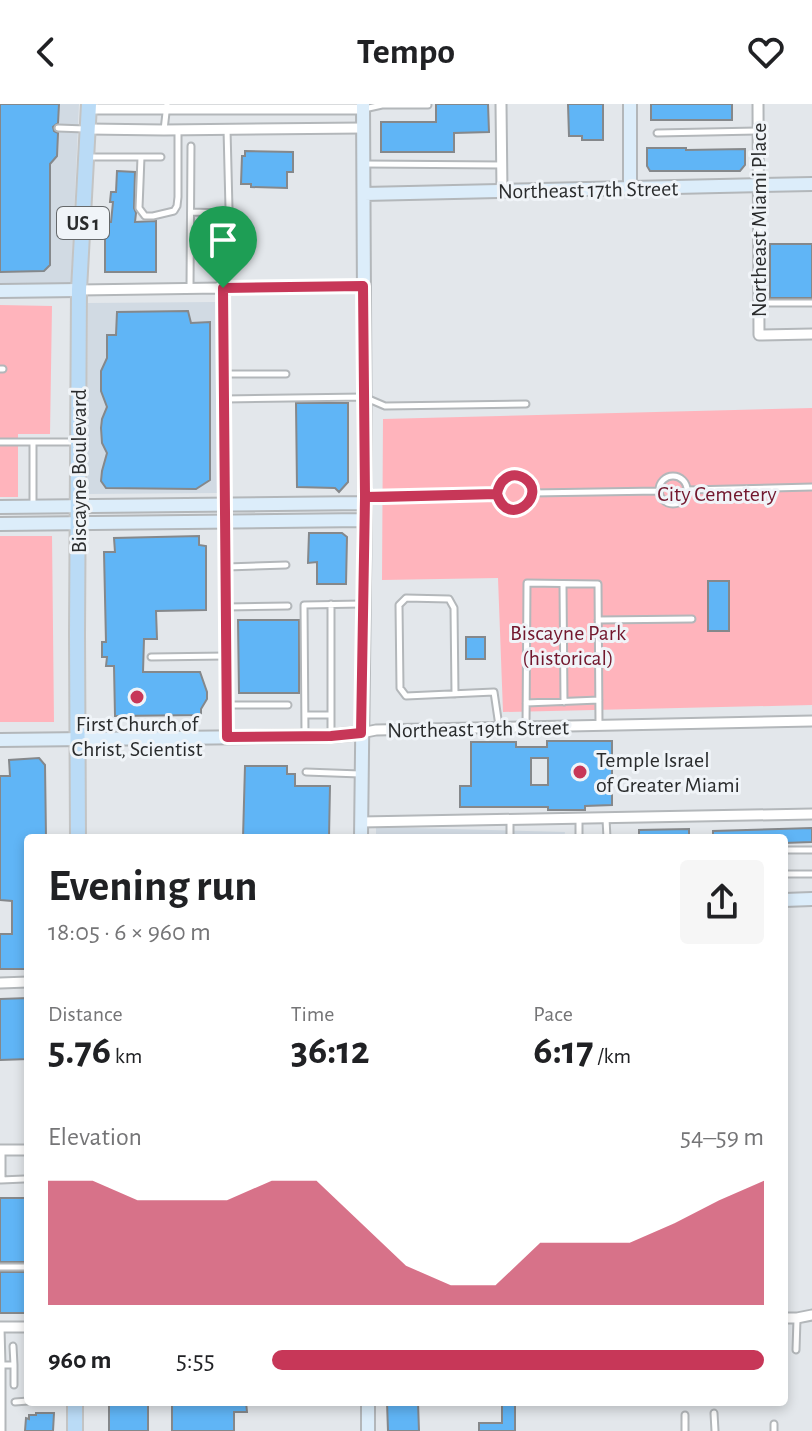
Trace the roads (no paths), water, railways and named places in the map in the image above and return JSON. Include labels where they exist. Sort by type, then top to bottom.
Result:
[{"type":"main road","points":[[630,104],[630,188]]},
{"type":"main road","points":[[361,834],[363,106]]},
{"type":"main road","name":"Biscayne Boulevard","points":[[78,834],[79,290],[89,107]]},
{"type":"main road","name":"Northeast 17th Street","points":[[364,194],[812,184]]},
{"type":"main road","points":[[0,291],[79,290]]},
{"type":"main road","points":[[0,507],[364,500]]},
{"type":"main road","points":[[0,524],[364,520]]},
{"type":"main road","name":"Northeast 19th Street","points":[[0,740],[331,736],[361,733]]},
{"type":"main road","points":[[788,900],[812,899]]},
{"type":"main road","points":[[75,1406],[75,1431]]},
{"type":"main road","points":[[368,1406],[368,1431]]},
{"type":"street","points":[[501,104],[502,191]]},
{"type":"street","name":"Northeast Miami Place","points":[[758,104],[759,335],[812,334]]},
{"type":"street","points":[[89,107],[363,106]]},
{"type":"street","points":[[88,129],[363,128]]},
{"type":"street","points":[[79,290],[363,286]]},
{"type":"street","points":[[223,288],[227,737]]},
{"type":"street","name":"Northeast 19th Street","points":[[361,733],[376,730],[812,721]]},
{"type":"street","points":[[361,822],[812,814]]},
{"type":"street","points":[[0,983],[24,982]]},
{"type":"street","points":[[1,1150],[24,1150]]},
{"type":"street","points":[[788,1318],[812,1315]]},
{"type":"street","points":[[1,1327],[24,1327]]},
{"type":"lane","points":[[363,106],[428,105]]},
{"type":"lane","points":[[164,130],[166,107]]},
{"type":"lane","points":[[58,128],[88,129]]},
{"type":"lane","points":[[191,212],[225,213],[229,209],[227,129]]},
{"type":"lane","points":[[141,157],[140,212],[153,216],[174,211],[178,197],[178,130]]},
{"type":"lane","points":[[657,133],[758,131]]},
{"type":"lane","points":[[190,288],[191,146]]},
{"type":"lane","points":[[87,156],[161,157]]},
{"type":"lane","points":[[364,164],[502,165]]},
{"type":"lane","points":[[758,303],[812,303]]},
{"type":"lane","points":[[224,374],[286,374]]},
{"type":"lane","points":[[224,399],[364,397],[385,406],[526,404]]},
{"type":"lane","points":[[0,442],[78,442]]},
{"type":"lane","points":[[33,442],[33,507]]},
{"type":"lane","points":[[514,475],[529,483],[532,493],[523,508],[512,510],[501,505],[497,494],[499,483],[514,475]]},
{"type":"lane","points":[[670,476],[684,481],[688,490],[682,502],[674,505],[665,502],[659,491],[662,481],[670,476]]},
{"type":"lane","points":[[688,490],[812,487]]},
{"type":"lane","points":[[532,493],[659,491]]},
{"type":"lane","points":[[364,500],[497,494]]},
{"type":"lane","points":[[226,567],[286,565]]},
{"type":"lane","points":[[526,727],[527,583],[598,584],[599,725]]},
{"type":"lane","points":[[563,584],[564,702]]},
{"type":"lane","points":[[455,694],[454,608],[449,599],[406,598],[399,605],[400,688],[406,696],[455,694],[494,692],[499,727]]},
{"type":"lane","points":[[331,604],[331,736]]},
{"type":"lane","points":[[305,736],[304,605],[364,604]]},
{"type":"lane","points":[[226,607],[288,606]]},
{"type":"lane","points":[[598,620],[692,619]]},
{"type":"lane","points":[[151,657],[227,656]]},
{"type":"lane","points":[[526,703],[599,700]]},
{"type":"lane","points":[[227,705],[288,705]]},
{"type":"lane","points":[[305,715],[331,715]]},
{"type":"lane","points":[[306,772],[361,774]]},
{"type":"lane","points":[[606,818],[607,834]]},
{"type":"lane","points":[[579,819],[579,834]]},
{"type":"lane","points":[[510,820],[510,834]]},
{"type":"lane","points":[[788,850],[812,850]]},
{"type":"lane","points":[[788,874],[812,874]]},
{"type":"lane","points":[[1,1150],[1,1180],[24,1179]]},
{"type":"lane","points":[[0,1267],[24,1267]]},
{"type":"lane","points":[[796,1350],[797,1318]]},
{"type":"lane","points":[[1,1327],[2,1431]]},
{"type":"lane","points":[[13,1346],[14,1385]]},
{"type":"lane","points":[[2,1365],[14,1365]]},
{"type":"lane","points":[[15,1402],[24,1401]]},
{"type":"lane","points":[[714,1413],[715,1431]]},
{"type":"lane","points":[[685,1415],[685,1431]]},
{"type":"place","name":"First Church of Christ, Scientist","points":[[137,697]]},
{"type":"place","name":"Temple Israel of Greater Miami","points":[[580,772]]},
{"type":"park label","name":"City Cemetery","points":[[717,493]]},
{"type":"park label","name":"Biscayne Park (historical)","points":[[568,644]]}]
